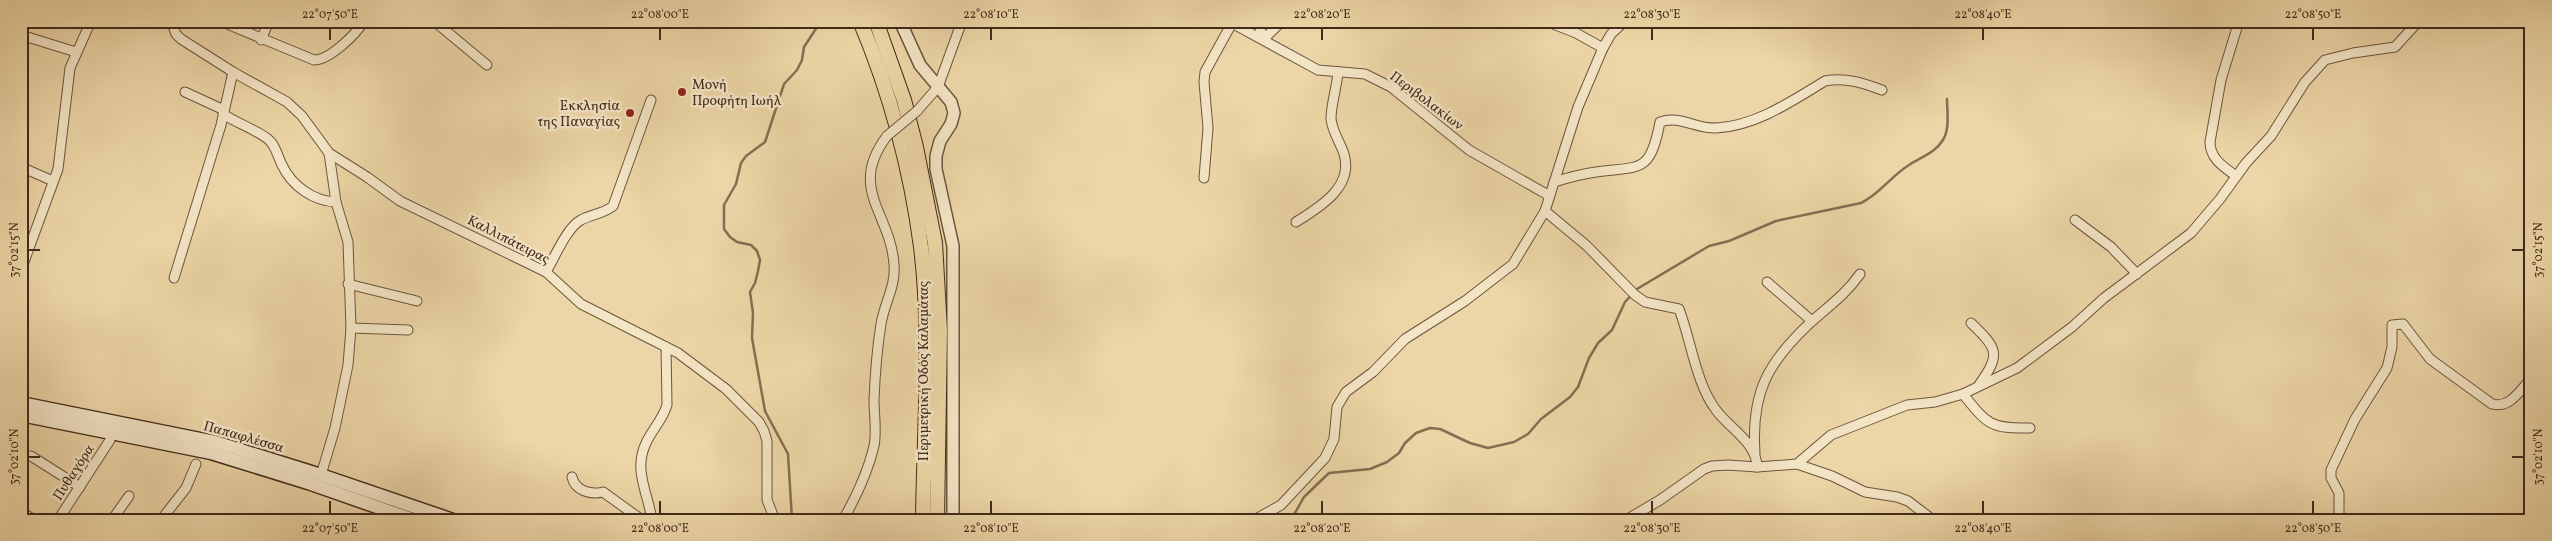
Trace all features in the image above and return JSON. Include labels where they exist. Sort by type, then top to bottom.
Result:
[{"type":"main road","name":"Περιμετρική Οδός Καλαμάτας","points":[[860,21],[874,54],[892,114],[921,247],[926,330],[922,520]]},
{"type":"main road","name":"Περιμετρική Οδός Καλαμάτας","points":[[876,21],[888,48],[912,131],[935,243],[940,291],[937,520]]},
{"type":"main road","name":"Παπαφλέσσα","points":[[21,403],[193,437],[321,474],[418,516]]},
{"type":"main road","name":"Παπαφλέσσα","points":[[21,415],[211,453],[418,516],[453,520]]},
{"type":"street","points":[[21,270],[59,161],[67,80],[76,52],[91,21]]},
{"type":"street","name":"Καλλιπάτειρας","points":[[171,21],[176,34],[181,39],[233,72],[287,102],[302,116],[329,153],[400,201],[546,272],[580,304],[692,361],[726,388],[759,422],[767,441],[768,500],[775,520]]},
{"type":"street","points":[[220,21],[261,40],[318,60],[352,38],[364,21]]},
{"type":"street","points":[[261,40],[268,21]]},
{"type":"street","points":[[434,21],[487,65]]},
{"type":"street","points":[[900,21],[920,65],[951,102],[954,114],[951,124],[940,140],[936,156],[936,169],[953,246],[953,520]]},
{"type":"street","points":[[843,520],[856,495],[874,444],[878,340],[881,321],[893,284],[894,266],[891,243],[872,196],[870,181],[871,165],[875,151],[887,136],[917,111],[938,87],[962,21]]},
{"type":"street","points":[[1254,21],[1259,26],[1264,39],[1282,21]]},
{"type":"street","points":[[1254,520],[1281,505],[1325,458],[1334,439],[1337,407],[1346,392],[1373,372],[1405,339],[1465,301],[1513,264],[1545,211],[1548,195],[1578,107],[1603,48],[1611,34],[1625,21]]},
{"type":"street","points":[[2236,176],[2219,163],[2210,151],[2210,142],[2222,73],[2239,21]]},
{"type":"street","points":[[1798,464],[1832,436],[1907,405],[1935,402],[1962,394],[2016,368],[2072,327],[2104,298],[2191,233],[2236,176],[2271,136],[2305,82],[2325,60],[2354,53],[2395,47],[2415,25],[2424,21]]},
{"type":"street","points":[[1204,178],[1208,128],[1204,82],[1205,72],[1230,22]]},
{"type":"street","name":"Περιβολακίων","points":[[1230,22],[1318,70],[1365,74],[1391,87],[1469,150],[1548,195]]},
{"type":"street","points":[[1553,24],[1576,33],[1603,48]]},
{"type":"street","points":[[21,35],[76,52]]},
{"type":"street","points":[[174,278],[224,112],[233,72]]},
{"type":"street","points":[[1296,222],[1330,198],[1341,184],[1345,174],[1344,152],[1331,119],[1338,72]]},
{"type":"street","points":[[1554,182],[1597,172],[1626,170],[1642,164],[1655,148],[1660,122],[1669,119],[1680,120],[1703,128],[1734,126],[1777,109],[1825,81],[1834,79],[1852,80],[1882,90]]},
{"type":"street","points":[[185,92],[224,112],[269,140],[287,174],[298,186],[310,195],[336,202]]},
{"type":"street","points":[[546,272],[570,230],[580,220],[605,213],[613,206],[652,100]]},
{"type":"street","points":[[321,474],[335,428],[348,364],[351,328],[348,242],[336,202],[329,153]]},
{"type":"street","points":[[21,168],[53,181]]},
{"type":"street","points":[[1545,211],[1587,246],[1633,293],[1645,302],[1679,309],[1705,390],[1716,410],[1755,454]]},
{"type":"street","points":[[2075,220],[2110,247],[2137,274]]},
{"type":"street","points":[[1757,467],[1754,416],[1761,386],[1768,371],[1812,322],[1847,292],[1860,274]]},
{"type":"street","points":[[1767,282],[1812,322]]},
{"type":"street","points":[[348,284],[416,301]]},
{"type":"street","points":[[1972,323],[1991,344],[1994,352],[1991,368],[1979,385]]},
{"type":"street","points":[[2339,520],[2339,493],[2331,478],[2331,470],[2355,419],[2383,377],[2392,347],[2392,325],[2403,324],[2430,359],[2492,404],[2501,406],[2506,404],[2531,378]]},
{"type":"street","points":[[351,328],[408,330]]},
{"type":"street","points":[[651,519],[639,463],[646,441],[667,405],[666,347]]},
{"type":"street","points":[[1962,394],[1980,416],[1992,425],[2004,429],[2030,428]]},
{"type":"street","name":"Πυθαγόρα","points":[[58,520],[110,440]]},
{"type":"street","points":[[21,458],[30,456],[80,487]]},
{"type":"street","points":[[161,520],[186,488],[196,464]]},
{"type":"street","points":[[1626,520],[1660,500],[1704,469],[1728,464],[1757,467],[1798,464],[1832,476],[1865,492],[1897,497],[1908,501],[1933,520]]},
{"type":"street","points":[[572,477],[573,482],[583,491],[603,492],[642,520]]},
{"type":"street","points":[[112,520],[129,496]]},
{"type":"street","points":[[23,513],[34,520]]},
{"type":"waterway","points":[[792,520],[788,454],[765,411],[752,338],[753,313],[750,292],[755,283],[760,260],[757,251],[751,245],[737,242],[724,229],[724,205],[736,184],[741,163],[746,156],[765,142],[784,84],[797,70],[802,60],[804,47],[821,21]]},
{"type":"waterway","points":[[1291,520],[1304,497],[1329,473],[1370,469],[1387,462],[1399,453],[1405,443],[1416,433],[1430,428],[1440,429],[1470,443],[1488,448],[1514,442],[1528,434],[1541,419],[1570,397],[1578,387],[1589,358],[1598,343],[1612,330],[1625,302],[1637,289],[1709,246],[1729,241],[1776,221],[1861,203],[1868,199],[1903,169],[1932,152],[1940,144],[1947,131],[1947,99]]},
{"type":"place","name":"Μονή Προφήτη Ιωήλ","points":[[682,92]]},
{"type":"place","name":"Εκκλησία της Παναγίας","points":[[630,113]]}]
